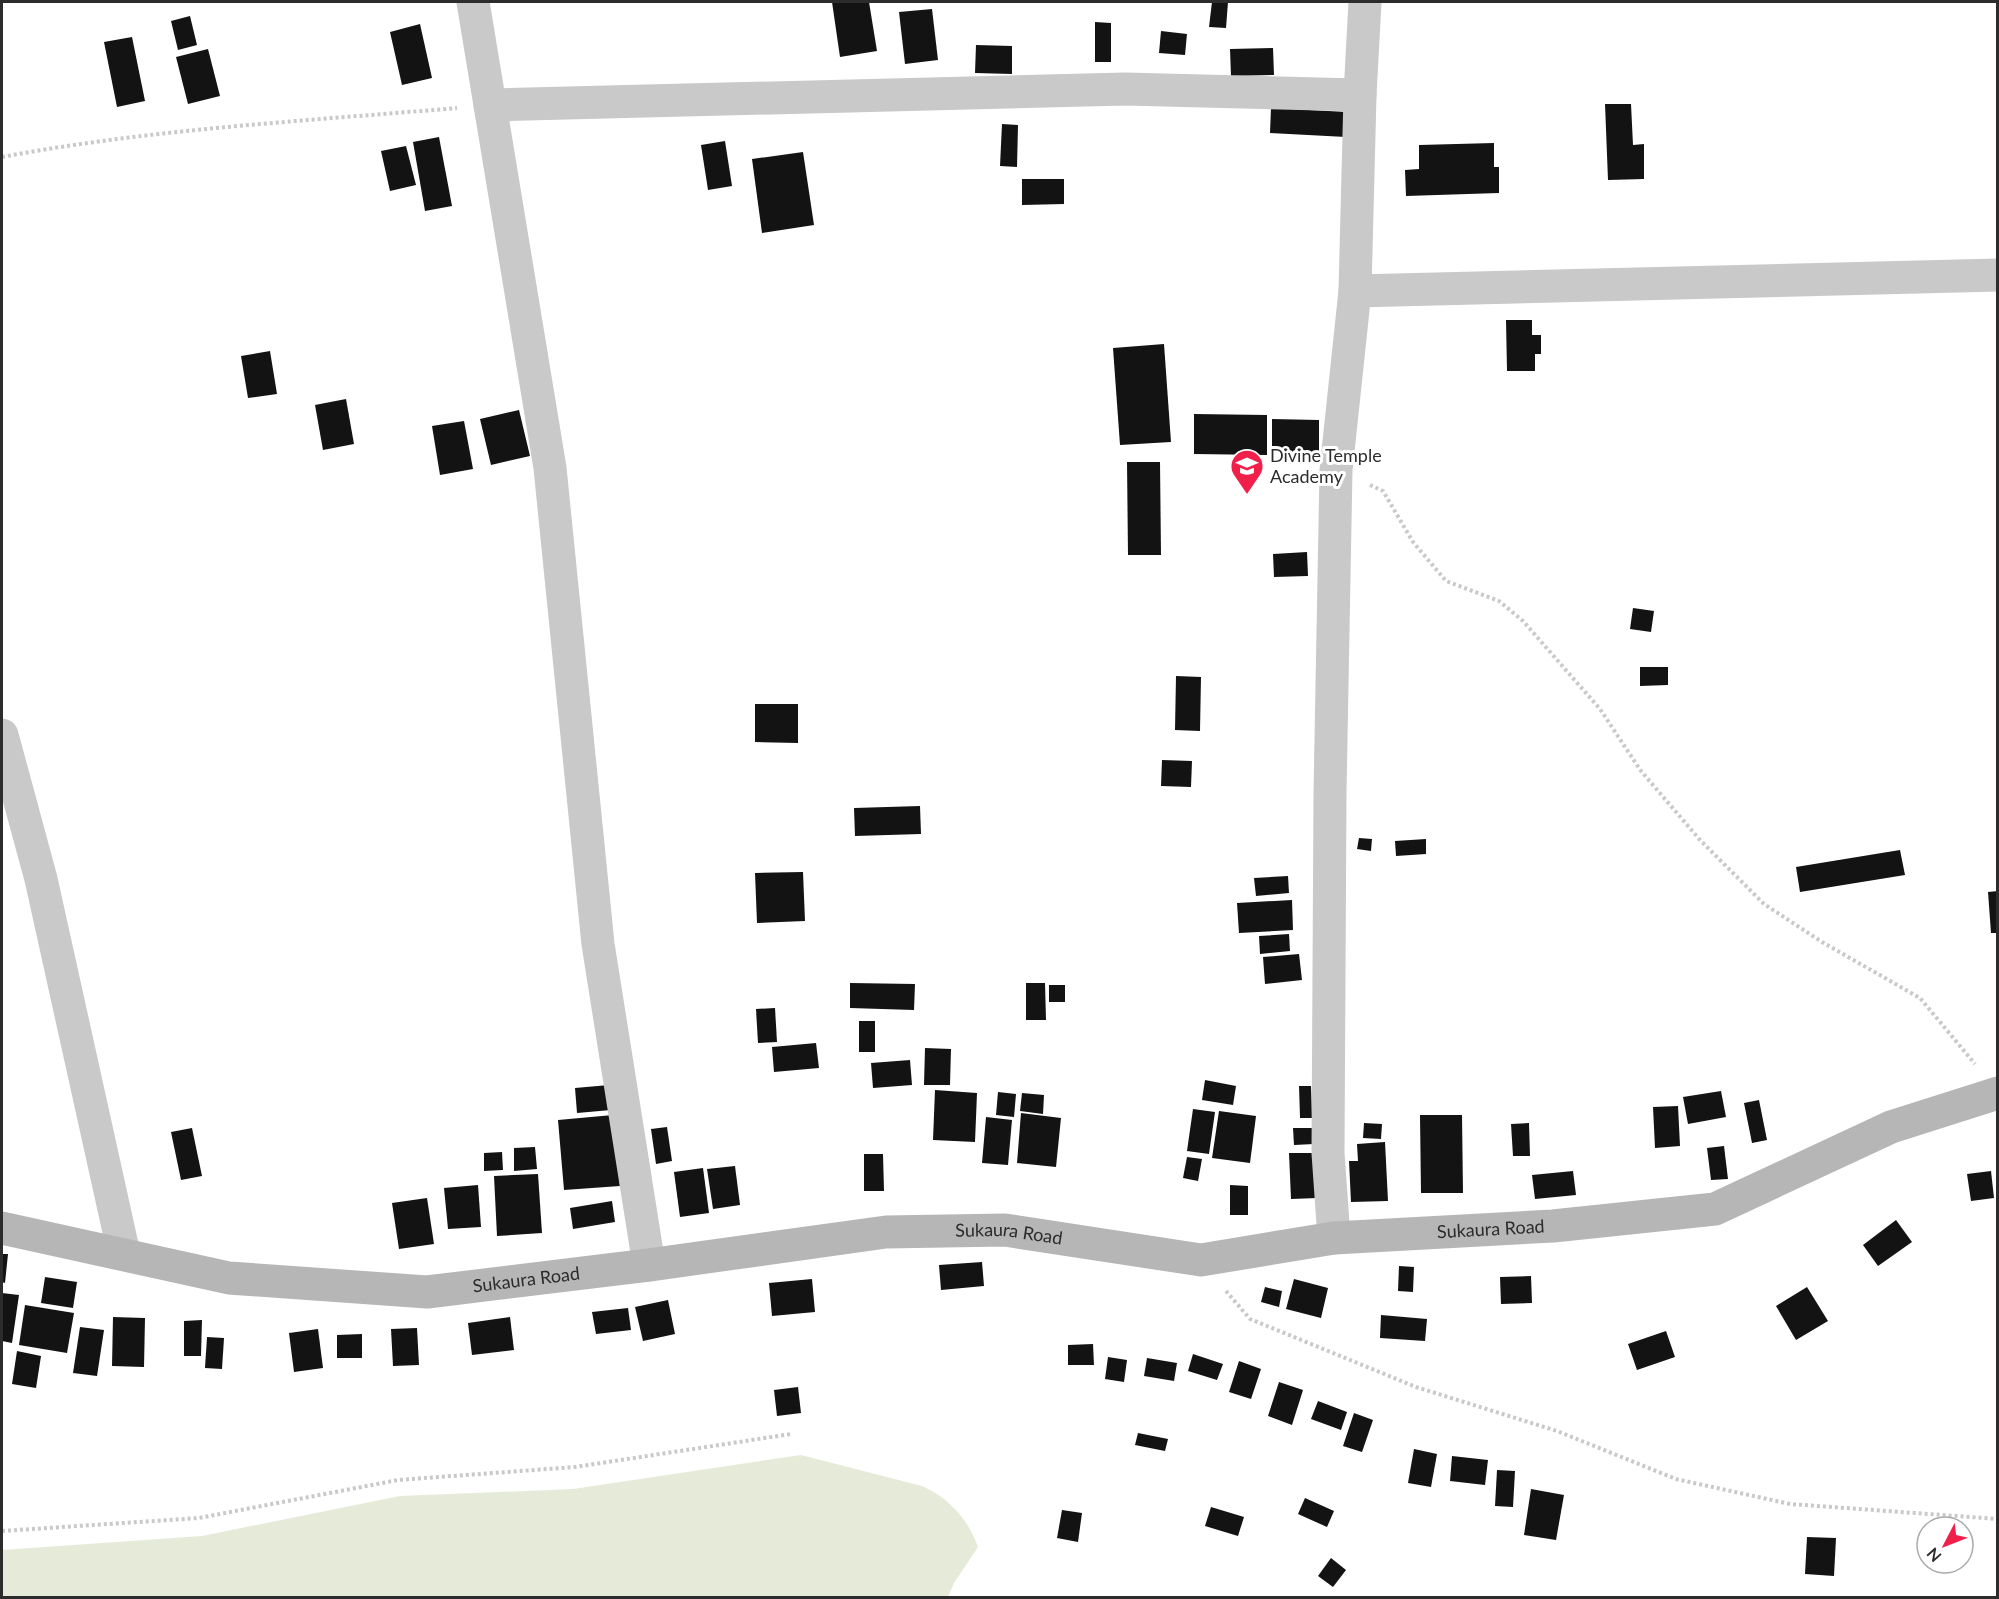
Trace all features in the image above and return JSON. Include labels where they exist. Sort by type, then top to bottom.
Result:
[{"type":"street","points":[[473,2],[550,468],[598,944],[649,1265]]},
{"type":"street","points":[[1334,1238],[1328,1141],[1330,793],[1336,470],[1356,291],[1360,95],[1365,2]]},
{"type":"street","points":[[490,105],[1125,89],[1360,95]]},
{"type":"street","points":[[1356,291],[1998,275]]},
{"type":"street","points":[[2,735],[41,879],[124,1254]]},
{"type":"street","name":"Sukaura Road","points":[[2,1228],[229,1278],[427,1292],[649,1265],[886,1232],[1005,1230],[1201,1260],[1334,1238],[1553,1226],[1715,1209],[1891,1127],[1998,1093]]},
{"type":"path","points":[[2,157],[58,147],[219,129],[490,105]]},
{"type":"path","points":[[1336,470],[1383,491],[1413,542],[1446,581],[1499,601],[1523,621],[1600,709],[1648,780],[1700,840],[1764,904],[1822,942],[1920,998],[1976,1065]]},
{"type":"path","points":[[1201,1260],[1250,1319],[1416,1387],[1557,1431],[1676,1479],[1790,1504],[1998,1519]]},
{"type":"path","points":[[2,1531],[199,1518],[398,1479],[575,1467],[790,1434]]},
{"type":"green space","points":[[801,1455],[922,1486],[949,1503],[969,1527],[978,1547],[954,1583],[948,1597],[2,1597],[2,1550],[202,1536],[400,1496],[573,1489]]},
{"type":"building","points":[[832,2],[869,2],[877,51],[840,57]]},
{"type":"building","points":[[1212,2],[1228,2],[1226,28],[1209,27]]},
{"type":"building","points":[[932,9],[938,60],[905,64],[899,12]]},
{"type":"building","points":[[190,16],[197,45],[178,50],[171,21]]},
{"type":"building","points":[[1095,22],[1111,23],[1111,62],[1095,62]]},
{"type":"building","points":[[420,24],[432,78],[402,85],[390,32]]},
{"type":"building","points":[[1161,31],[1187,34],[1185,55],[1159,53]]},
{"type":"building","points":[[132,37],[145,101],[117,107],[104,42]]},
{"type":"building","points":[[976,45],[1012,46],[1012,74],[975,73]]},
{"type":"building","points":[[1273,48],[1274,75],[1231,76],[1230,49]]},
{"type":"building","points":[[208,49],[220,96],[188,104],[176,57]]},
{"type":"building","points":[[1605,104],[1631,104],[1633,145],[1644,144],[1644,179],[1608,180]]},
{"type":"building","points":[[1271,108],[1347,112],[1346,137],[1270,133]]},
{"type":"building","points":[[1002,124],[1018,125],[1017,167],[1000,166]]},
{"type":"building","points":[[439,137],[452,206],[425,211],[413,142]]},
{"type":"building","points":[[725,141],[732,186],[708,190],[701,145]]},
{"type":"building","points":[[1494,143],[1494,167],[1499,167],[1499,193],[1406,196],[1405,170],[1419,169],[1419,145]]},
{"type":"building","points":[[406,146],[416,185],[390,191],[381,151]]},
{"type":"building","points":[[803,152],[814,225],[762,233],[752,159]]},
{"type":"building","points":[[1022,179],[1064,179],[1064,204],[1022,205]]},
{"type":"building","points":[[1506,320],[1532,320],[1532,335],[1541,335],[1541,354],[1535,354],[1535,371],[1507,371]]},
{"type":"building","points":[[1164,344],[1171,442],[1120,445],[1113,348]]},
{"type":"building","points":[[270,351],[277,394],[248,398],[241,356]]},
{"type":"building","points":[[346,399],[354,444],[323,450],[315,405]]},
{"type":"building","points":[[519,410],[530,456],[491,465],[480,419]]},
{"type":"building","points":[[1194,414],[1267,415],[1267,455],[1194,454]]},
{"type":"building","points":[[1272,419],[1319,420],[1319,453],[1272,452]]},
{"type":"building","points":[[464,421],[473,469],[440,475],[432,426]]},
{"type":"building","points":[[1127,462],[1160,462],[1161,555],[1128,555]]},
{"type":"building","points":[[1307,552],[1308,576],[1274,577],[1273,554]]},
{"type":"building","points":[[1633,608],[1654,611],[1651,632],[1630,629]]},
{"type":"building","points":[[1640,667],[1668,667],[1668,685],[1640,686]]},
{"type":"building","points":[[1176,676],[1201,677],[1200,731],[1175,730]]},
{"type":"building","points":[[755,704],[798,704],[798,743],[755,742]]},
{"type":"building","points":[[1162,760],[1192,761],[1191,787],[1161,786]]},
{"type":"building","points":[[920,806],[921,834],[855,836],[854,808]]},
{"type":"building","points":[[1359,838],[1372,839],[1371,851],[1357,849]]},
{"type":"building","points":[[1426,839],[1426,854],[1396,856],[1395,841]]},
{"type":"building","points":[[1900,850],[1905,875],[1800,892],[1796,867]]},
{"type":"building","points":[[803,872],[805,921],[757,923],[755,873]]},
{"type":"building","points":[[1288,876],[1289,893],[1256,896],[1254,878]]},
{"type":"building","points":[[1998,891],[1998,933],[1991,933],[1988,892]]},
{"type":"building","points":[[1292,900],[1293,930],[1239,933],[1237,903]]},
{"type":"building","points":[[1289,934],[1290,951],[1260,954],[1259,936]]},
{"type":"building","points":[[1299,954],[1302,980],[1265,984],[1263,957]]},
{"type":"building","points":[[850,983],[915,984],[914,1010],[850,1008]]},
{"type":"building","points":[[1026,983],[1045,983],[1046,1020],[1026,1020]]},
{"type":"building","points":[[1049,985],[1065,985],[1065,1002],[1049,1002]]},
{"type":"building","points":[[775,1008],[777,1042],[758,1043],[756,1009]]},
{"type":"building","points":[[859,1021],[875,1021],[875,1052],[859,1052]]},
{"type":"building","points":[[816,1043],[819,1068],[774,1072],[772,1047]]},
{"type":"building","points":[[925,1048],[951,1049],[950,1085],[924,1085]]},
{"type":"building","points":[[910,1060],[912,1085],[873,1088],[871,1063]]},
{"type":"building","points":[[1205,1080],[1236,1086],[1233,1105],[1202,1100]]},
{"type":"building","points":[[609,1085],[611,1110],[577,1113],[575,1088]]},
{"type":"building","points":[[1299,1086],[1311,1086],[1312,1118],[1300,1118]]},
{"type":"building","points":[[935,1090],[977,1093],[975,1142],[933,1140]]},
{"type":"building","points":[[1721,1091],[1726,1117],[1688,1124],[1683,1097]]},
{"type":"building","points":[[998,1092],[1016,1094],[1014,1117],[996,1115]]},
{"type":"building","points":[[1022,1093],[1044,1095],[1043,1114],[1020,1111]]},
{"type":"building","points":[[1759,1100],[1767,1140],[1752,1143],[1744,1103]]},
{"type":"building","points":[[1678,1106],[1680,1146],[1655,1148],[1653,1107]]},
{"type":"building","points":[[1193,1109],[1215,1112],[1209,1154],[1187,1151]]},
{"type":"building","points":[[1219,1111],[1256,1116],[1250,1163],[1212,1158]]},
{"type":"building","points":[[1021,1113],[1061,1118],[1056,1167],[1017,1163]]},
{"type":"building","points":[[613,1115],[620,1186],[564,1190],[558,1120]]},
{"type":"building","points":[[1420,1115],[1462,1115],[1463,1193],[1421,1193]]},
{"type":"building","points":[[986,1117],[1012,1120],[1008,1165],[982,1163]]},
{"type":"building","points":[[1364,1123],[1382,1124],[1381,1139],[1363,1138]]},
{"type":"building","points":[[1529,1123],[1530,1156],[1513,1156],[1511,1124]]},
{"type":"building","points":[[667,1127],[672,1161],[656,1164],[651,1129]]},
{"type":"building","points":[[192,1128],[202,1176],[181,1180],[171,1132]]},
{"type":"building","points":[[1293,1128],[1313,1128],[1314,1144],[1294,1145]]},
{"type":"building","points":[[1385,1142],[1388,1201],[1351,1202],[1349,1161],[1358,1161],[1357,1144]]},
{"type":"building","points":[[1724,1146],[1728,1179],[1711,1180],[1707,1148]]},
{"type":"building","points":[[535,1147],[537,1169],[514,1171],[514,1148]]},
{"type":"building","points":[[502,1152],[503,1170],[484,1171],[484,1153]]},
{"type":"building","points":[[1289,1153],[1316,1153],[1318,1198],[1291,1199]]},
{"type":"building","points":[[864,1154],[883,1154],[884,1191],[864,1191]]},
{"type":"building","points":[[1187,1157],[1202,1159],[1198,1181],[1183,1178]]},
{"type":"building","points":[[735,1166],[740,1205],[713,1209],[707,1169]]},
{"type":"building","points":[[703,1168],[709,1213],[680,1217],[674,1172]]},
{"type":"building","points":[[1573,1171],[1576,1195],[1535,1199],[1532,1175]]},
{"type":"building","points":[[1991,1171],[1994,1198],[1971,1201],[1967,1174]]},
{"type":"building","points":[[538,1174],[542,1233],[497,1236],[494,1176]]},
{"type":"building","points":[[478,1185],[481,1227],[448,1229],[444,1188]]},
{"type":"building","points":[[1230,1185],[1248,1186],[1248,1215],[1230,1215]]},
{"type":"building","points":[[427,1198],[434,1244],[399,1249],[392,1203]]},
{"type":"building","points":[[612,1201],[615,1222],[573,1229],[570,1208]]},
{"type":"building","points":[[1896,1220],[1912,1242],[1878,1266],[1863,1245]]},
{"type":"building","points":[[2,1254],[8,1254],[5,1283],[2,1282]]},
{"type":"building","points":[[982,1262],[984,1286],[941,1290],[939,1265]]},
{"type":"building","points":[[1399,1266],[1414,1267],[1413,1292],[1398,1291]]},
{"type":"building","points":[[1531,1276],[1532,1303],[1501,1304],[1500,1277]]},
{"type":"building","points":[[45,1277],[77,1282],[73,1308],[41,1303]]},
{"type":"building","points":[[812,1279],[815,1312],[772,1316],[769,1283]]},
{"type":"building","points":[[1294,1279],[1328,1288],[1321,1318],[1286,1309]]},
{"type":"building","points":[[1265,1287],[1282,1291],[1279,1307],[1261,1302]]},
{"type":"building","points":[[1807,1287],[1828,1321],[1796,1340],[1776,1306]]},
{"type":"building","points":[[2,1293],[19,1295],[12,1343],[2,1341]]},
{"type":"building","points":[[668,1300],[675,1334],[643,1341],[635,1307]]},
{"type":"building","points":[[25,1305],[74,1313],[67,1353],[19,1345]]},
{"type":"building","points":[[628,1308],[631,1330],[596,1334],[592,1312]]},
{"type":"building","points":[[1381,1315],[1427,1319],[1425,1341],[1380,1338]]},
{"type":"building","points":[[113,1317],[145,1318],[144,1367],[112,1366]]},
{"type":"building","points":[[510,1317],[514,1350],[472,1355],[468,1323]]},
{"type":"building","points":[[202,1320],[201,1356],[184,1356],[184,1321]]},
{"type":"building","points":[[80,1327],[104,1330],[97,1376],[73,1373]]},
{"type":"building","points":[[417,1328],[419,1365],[393,1366],[391,1329]]},
{"type":"building","points":[[318,1329],[323,1368],[294,1372],[289,1333]]},
{"type":"building","points":[[1666,1331],[1675,1357],[1637,1370],[1628,1344]]},
{"type":"building","points":[[362,1334],[362,1358],[337,1358],[337,1335]]},
{"type":"building","points":[[207,1337],[224,1338],[222,1369],[205,1368]]},
{"type":"building","points":[[1093,1344],[1094,1365],[1068,1365],[1068,1345]]},
{"type":"building","points":[[17,1351],[41,1356],[36,1388],[12,1384]]},
{"type":"building","points":[[1193,1354],[1223,1364],[1217,1380],[1188,1371]]},
{"type":"building","points":[[1108,1357],[1127,1360],[1124,1382],[1105,1379]]},
{"type":"building","points":[[1147,1358],[1177,1363],[1174,1381],[1144,1376]]},
{"type":"building","points":[[1239,1361],[1261,1369],[1251,1399],[1229,1392]]},
{"type":"building","points":[[1279,1382],[1303,1390],[1292,1425],[1268,1416]]},
{"type":"building","points":[[798,1387],[801,1413],[777,1416],[774,1390]]},
{"type":"building","points":[[1318,1401],[1347,1412],[1341,1430],[1311,1419]]},
{"type":"building","points":[[1354,1413],[1373,1420],[1362,1452],[1343,1446]]},
{"type":"building","points":[[1138,1433],[1168,1439],[1165,1451],[1135,1445]]},
{"type":"building","points":[[1414,1449],[1437,1454],[1431,1487],[1408,1483]]},
{"type":"building","points":[[1452,1456],[1488,1460],[1485,1485],[1450,1481]]},
{"type":"building","points":[[1497,1470],[1515,1471],[1513,1507],[1495,1506]]},
{"type":"building","points":[[1531,1489],[1564,1495],[1556,1540],[1524,1535]]},
{"type":"building","points":[[1305,1498],[1334,1511],[1327,1527],[1298,1514]]},
{"type":"building","points":[[1211,1507],[1244,1517],[1238,1536],[1205,1526]]},
{"type":"building","points":[[1062,1510],[1082,1513],[1078,1542],[1057,1538]]},
{"type":"building","points":[[1807,1537],[1836,1538],[1834,1576],[1805,1574]]},
{"type":"building","points":[[1331,1558],[1346,1570],[1333,1587],[1318,1576]]},
{"type":"place","name":"Divine Temple Academy","points":[[1247,495]]}]
